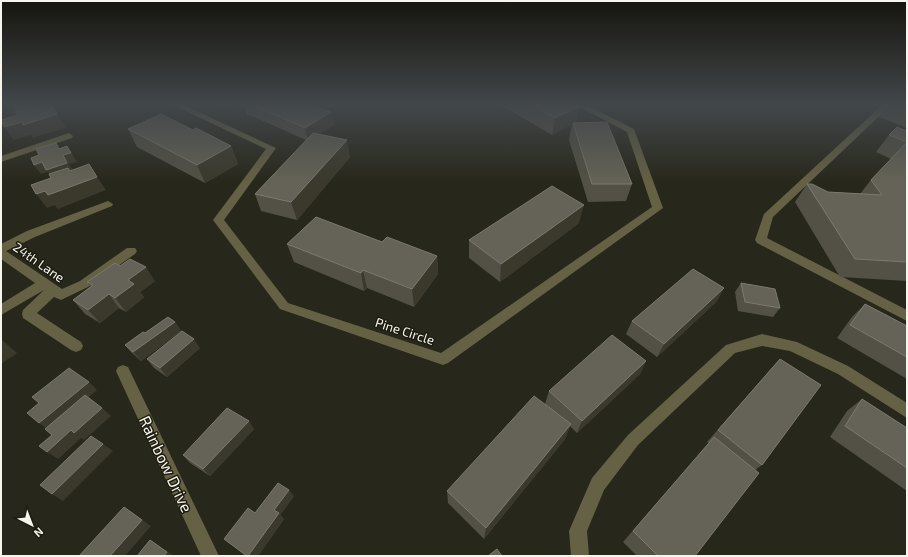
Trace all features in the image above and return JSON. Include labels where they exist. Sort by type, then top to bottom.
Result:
[{"type":"street","name":"Pine Circle","points":[[234,131],[271,148],[218,220],[284,306],[443,359],[658,208],[631,131]]},
{"type":"street","points":[[859,131],[768,216],[761,240],[907,316]]},
{"type":"street","points":[[1,158],[69,136]]},
{"type":"street","points":[[1,249],[31,234],[108,204]]},
{"type":"street","points":[[1,310],[53,289],[84,284],[131,251]]},
{"type":"street","name":"24th Lane","points":[[1,253],[53,289]]},
{"type":"street","points":[[53,289],[28,314],[76,346]]},
{"type":"street","points":[[580,556],[578,531],[598,484],[633,440],[731,349],[762,340],[792,346],[843,370],[907,411]]},
{"type":"street","name":"Rainbow Drive","points":[[123,371],[210,556]]},
{"type":"building","points":[[132,131],[202,131],[231,146],[197,165]]},
{"type":"building","points":[[575,131],[611,131],[632,184],[592,184]]},
{"type":"building","points":[[893,131],[907,131],[907,142],[889,135]]},
{"type":"building","points":[[313,133],[347,140],[291,202],[255,194]]},
{"type":"building","points":[[907,142],[907,262],[855,259],[807,184],[812,184],[828,192],[882,195],[871,180]]},
{"type":"building","points":[[56,143],[59,149],[67,146],[71,153],[63,155],[67,163],[46,170],[42,162],[34,165],[31,158],[39,155],[36,149]]},
{"type":"building","points":[[89,164],[97,177],[48,195],[45,191],[36,194],[31,185],[51,178],[49,174],[68,168],[70,171]]},
{"type":"building","points":[[552,186],[584,205],[501,264],[469,240]]},
{"type":"building","points":[[316,217],[382,242],[387,237],[437,256],[412,289],[363,270],[361,273],[287,244]]},
{"type":"building","points":[[130,259],[146,267],[128,280],[134,284],[115,298],[109,294],[88,310],[73,300],[93,285],[87,282],[115,263],[120,266]]},
{"type":"building","points":[[693,269],[724,288],[664,344],[632,321]]},
{"type":"building","points":[[741,283],[775,289],[780,308],[745,302]]},
{"type":"building","points":[[865,304],[907,326],[907,357],[850,325]]},
{"type":"building","points":[[168,317],[175,322],[133,352],[125,345],[143,332],[145,333]]},
{"type":"building","points":[[182,331],[194,339],[160,368],[147,359]]},
{"type":"building","points":[[612,335],[646,361],[582,421],[549,391]]},
{"type":"building","points":[[780,359],[821,385],[762,465],[718,430]]},
{"type":"building","points":[[69,368],[89,382],[39,423],[27,413],[39,403],[32,397]]},
{"type":"building","points":[[85,395],[102,408],[74,433],[71,430],[47,452],[39,446],[52,435],[45,429]]},
{"type":"building","points":[[534,396],[571,424],[486,528],[447,491]]},
{"type":"building","points":[[862,399],[907,428],[907,468],[845,426]]},
{"type":"building","points":[[227,408],[249,421],[203,469],[183,455]]},
{"type":"building","points":[[91,436],[103,444],[52,494],[40,485]]},
{"type":"building","points":[[714,437],[759,473],[695,556],[658,556],[633,531]]},
{"type":"building","points":[[278,483],[289,490],[274,510],[279,513],[247,556],[224,539],[248,508],[255,513]]},
{"type":"building","points":[[124,507],[142,520],[110,556],[79,556]]},
{"type":"building","points":[[150,540],[167,552],[164,556],[137,556]]},
{"type":"building","points":[[497,549],[502,556],[488,556]]}]
